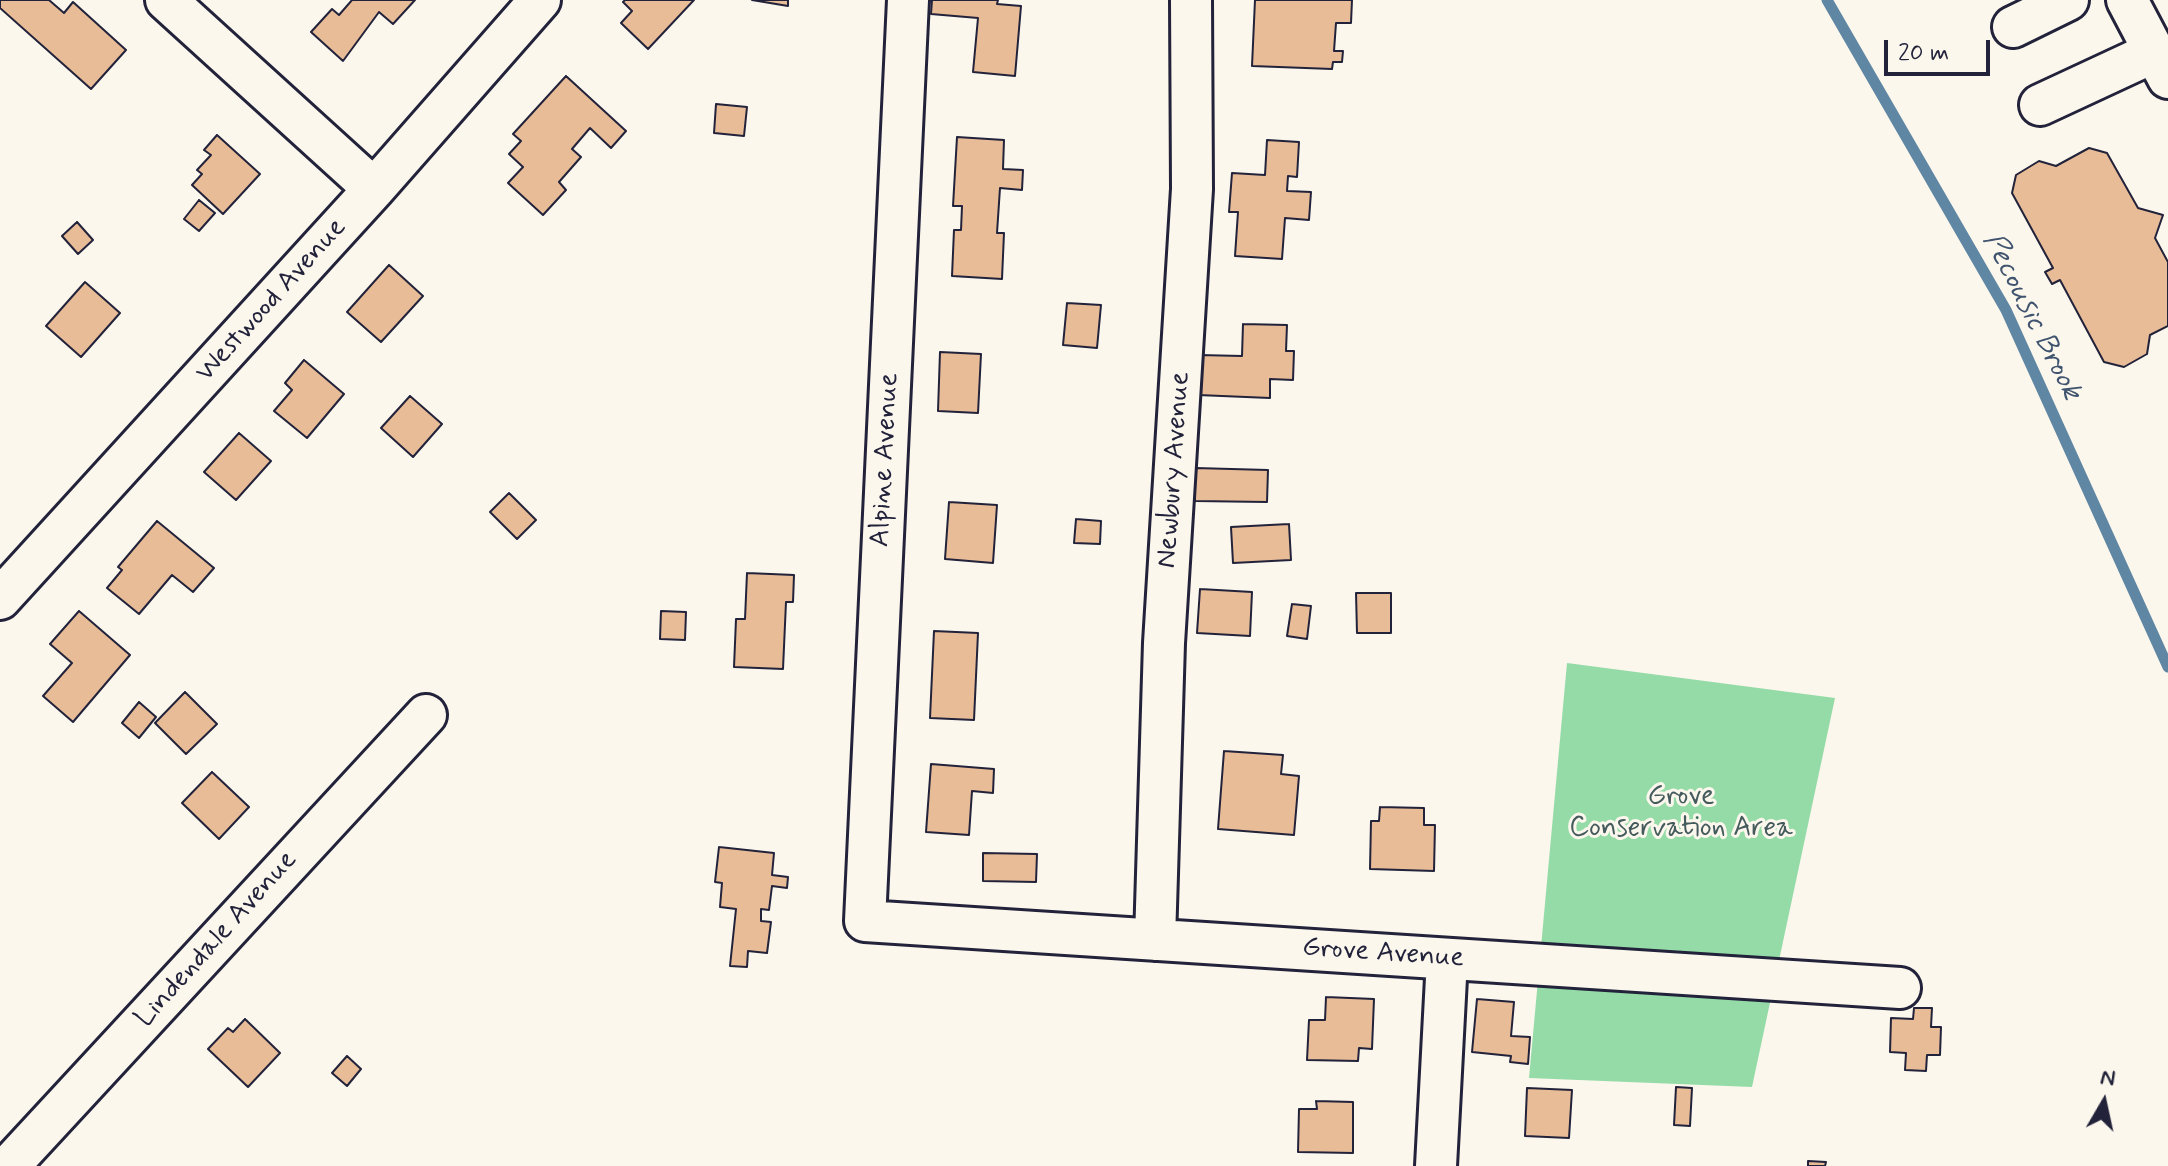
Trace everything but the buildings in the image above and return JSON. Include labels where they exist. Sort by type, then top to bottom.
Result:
[{"type":"street","points":[[166,0],[374,189]]},
{"type":"street","name":"Westwood Avenue","points":[[0,599],[374,189],[540,0]]},
{"type":"street","name":"Alpine Avenue","points":[[865,921],[908,0]]},
{"type":"street","name":"Newbury Avenue","points":[[1155,940],[1164,643],[1192,189],[1191,0]]},
{"type":"street","points":[[2013,27],[2068,0]]},
{"type":"street","points":[[2040,105],[2161,65],[2127,0]]},
{"type":"street","name":"Lindendale Avenue","points":[[9,1166],[426,715]]},
{"type":"street","name":"Grove Avenue","points":[[865,921],[1900,988]]},
{"type":"street","points":[[1436,1166],[1447,959]]},
{"type":"green space","name":"Grove Conservation Area","points":[[1567,663],[1835,698],[1752,1087],[1529,1078]]},
{"type":"waterway","name":"Pecousic Brook","points":[[1827,0],[2006,310],[2168,667]]}]
